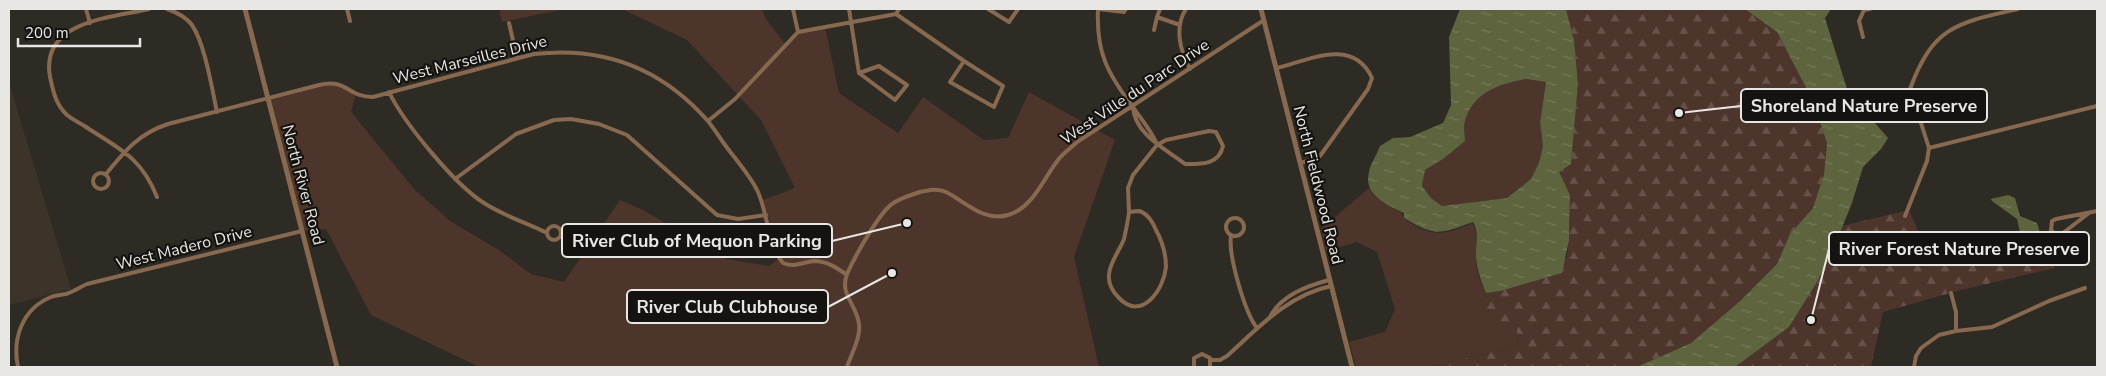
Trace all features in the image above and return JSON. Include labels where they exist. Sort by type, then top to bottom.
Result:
[{"type":"street","points":[[86,9],[90,23]]},
{"type":"street","points":[[149,9],[90,23],[70,30],[54,46],[50,64],[54,94],[59,106],[69,116],[125,151],[143,169],[157,197]]},
{"type":"street","points":[[166,9],[181,15],[197,34],[217,112]]},
{"type":"street","name":"North River Road","points":[[245,9],[337,367]]},
{"type":"street","points":[[347,9],[350,22]]},
{"type":"street","points":[[793,9],[798,32]]},
{"type":"street","points":[[849,9],[859,72],[895,100],[907,85],[879,66],[859,72]]},
{"type":"street","points":[[896,14],[899,9]]},
{"type":"street","points":[[988,9],[1009,22],[1018,9]]},
{"type":"street","points":[[1126,9],[1124,12],[1098,9],[1098,44],[1105,64],[1115,83],[1148,126],[1157,145],[1185,164],[1215,160],[1220,156],[1223,146],[1216,132],[1209,131],[1166,140],[1157,145],[1133,175],[1128,188],[1129,212],[1124,240],[1109,274],[1110,286],[1121,300],[1128,305],[1142,305],[1155,296],[1161,287],[1166,267],[1165,254],[1151,220],[1145,213],[1139,211],[1129,212]]},
{"type":"street","points":[[1154,30],[1160,9]]},
{"type":"street","points":[[1186,9],[1182,15],[1180,25],[1180,46],[1190,69]]},
{"type":"street","name":"North Fieldwood Road","points":[[1261,9],[1352,367]]},
{"type":"street","points":[[1862,37],[1859,21],[1864,10],[1870,9]]},
{"type":"street","points":[[1905,216],[1927,161],[1929,148],[1910,89],[1923,60],[1938,39],[1968,20],[1998,11],[2018,9]]},
{"type":"street","points":[[708,121],[735,99],[798,32],[896,14],[1003,86],[994,107],[950,82],[964,61]]},
{"type":"street","points":[[1157,17],[1180,25]]},
{"type":"street","name":"West Ville du Parc Drive","points":[[847,274],[882,214],[892,204],[912,194],[933,189],[945,192],[982,214],[994,217],[1018,211],[1027,203],[1059,159],[1078,142],[1264,20]]},
{"type":"street","points":[[509,23],[517,58]]},
{"type":"street","name":"West Marseilles Drive","points":[[106,174],[125,151],[149,131],[331,82],[342,85],[362,97],[373,97],[517,58],[558,51],[589,52],[642,70],[664,82],[685,98],[708,121],[754,183],[776,249],[783,263],[794,266],[821,262],[847,274]]},
{"type":"street","points":[[1277,68],[1332,54],[1346,54],[1366,65],[1372,78],[1368,89],[1320,156],[1300,163]]},
{"type":"street","points":[[389,92],[396,106],[455,179],[473,196],[490,207],[547,233]]},
{"type":"street","points":[[1929,148],[2097,106]]},
{"type":"street","points":[[455,179],[516,134],[554,120],[571,119],[599,124],[627,135],[717,214],[738,219],[766,215]]},
{"type":"street","points":[[100,173],[106,174],[110,181],[108,186],[102,189],[97,188],[94,184],[94,178],[100,173]]},
{"type":"street","points":[[2089,213],[2063,233],[2056,234],[2051,230],[2052,221],[2056,219],[2097,211]]},
{"type":"street","points":[[1231,236],[1240,235],[1244,230],[1244,224],[1240,219],[1231,218],[1226,223],[1225,229],[1231,236],[1230,248],[1245,308],[1249,318],[1257,328]]},
{"type":"street","name":"West Madero Drive","points":[[18,367],[16,344],[18,333],[25,318],[46,299],[73,291],[87,284],[302,231]]},
{"type":"street","points":[[847,274],[845,291],[858,318],[859,327],[847,367]]},
{"type":"street","points":[[1194,367],[1193,360],[1199,354],[1205,354],[1211,360],[1220,360],[1270,317],[1274,310],[1311,288],[1330,283]]},
{"type":"street","points":[[1914,367],[1916,356],[1921,348],[1939,335],[1992,326],[2049,301],[2085,288]]},
{"type":"street","points":[[1951,293],[1956,312],[1956,331]]},
{"type":"street","points":[[1210,367],[1211,360]]},
{"type":"shaded area","points":[[9,82],[71,289],[9,305]]},
{"type":"green space","points":[[499,9],[565,9],[502,22]]},
{"type":"green space","points":[[622,9],[762,9],[766,19],[786,45],[798,32],[825,27],[839,93],[898,133],[923,97],[984,140],[1008,138],[1029,92],[1115,140],[1074,257],[1099,367],[479,367],[371,315],[326,229],[302,231],[268,99],[331,82],[356,94],[351,112],[415,190],[450,221],[499,250],[531,274],[564,282],[620,200],[643,210],[727,259],[769,266],[781,257],[763,200],[795,188],[761,120],[687,40]]},
{"type":"green space","points":[[1566,9],[1745,9],[1777,32],[1813,101],[1827,143],[1824,174],[1813,208],[1790,234],[1777,264],[1740,301],[1691,343],[1637,367],[1429,367],[1518,346],[1516,321],[1483,324],[1473,299],[1486,293],[1524,284],[1567,257],[1570,195],[1558,172],[1571,164],[1578,84],[1574,40]]},
{"type":"green space","points":[[1526,79],[1546,82],[1540,122],[1543,146],[1539,163],[1531,179],[1507,198],[1442,206],[1431,198],[1422,186],[1425,170],[1443,159],[1465,141],[1464,123],[1474,103],[1481,96],[1497,87]]},
{"type":"green space","points":[[1369,188],[1379,199],[1401,213],[1406,220],[1423,230],[1439,233],[1446,232],[1472,223],[1477,235],[1476,258],[1478,272],[1486,293],[1473,299],[1516,321],[1518,346],[1429,367],[1356,367],[1349,342],[1385,332],[1395,309],[1377,252],[1357,242],[1326,251],[1321,229]]},
{"type":"green space","points":[[1909,210],[1926,250],[1977,238],[1989,249],[2045,245],[2054,268],[1957,291],[1883,312],[1871,367],[1735,367],[1789,327],[1817,282],[1830,257],[1842,226]]},
{"type":"water","points":[[1460,9],[1566,9],[1574,40],[1578,84],[1571,164],[1559,172],[1570,195],[1569,240],[1562,273],[1500,291],[1486,293],[1477,266],[1477,234],[1473,222],[1445,231],[1431,231],[1404,218],[1404,213],[1384,203],[1373,193],[1370,187],[1368,180],[1370,169],[1380,146],[1393,138],[1410,137],[1443,123],[1451,105],[1449,37]],"holes":[[[1526,79],[1546,82],[1540,122],[1543,146],[1539,163],[1531,179],[1507,198],[1442,206],[1431,198],[1422,186],[1425,170],[1443,159],[1465,141],[1464,123],[1474,103],[1489,91],[1507,84]]]},
{"type":"water","points":[[1745,9],[1831,9],[1825,18],[1851,102],[1868,115],[1888,138],[1881,149],[1863,167],[1852,203],[1830,257],[1789,327],[1735,367],[1637,367],[1691,343],[1740,301],[1777,264],[1790,234],[1813,208],[1824,174],[1827,143],[1813,101],[1777,32]]},
{"type":"water","points":[[2008,195],[2015,198],[2020,216],[2037,223],[2040,233],[2034,239],[2022,241],[2017,219],[1991,199]]},
{"type":"place","name":"Shoreland Nature Preserve","points":[[1679,113]]},
{"type":"place","name":"River Club of Mequon Parking","points":[[907,223]]},
{"type":"place","name":"River Club Clubhouse","points":[[892,273]]},
{"type":"place","name":"River Forest Nature Preserve","points":[[1811,320]]}]
